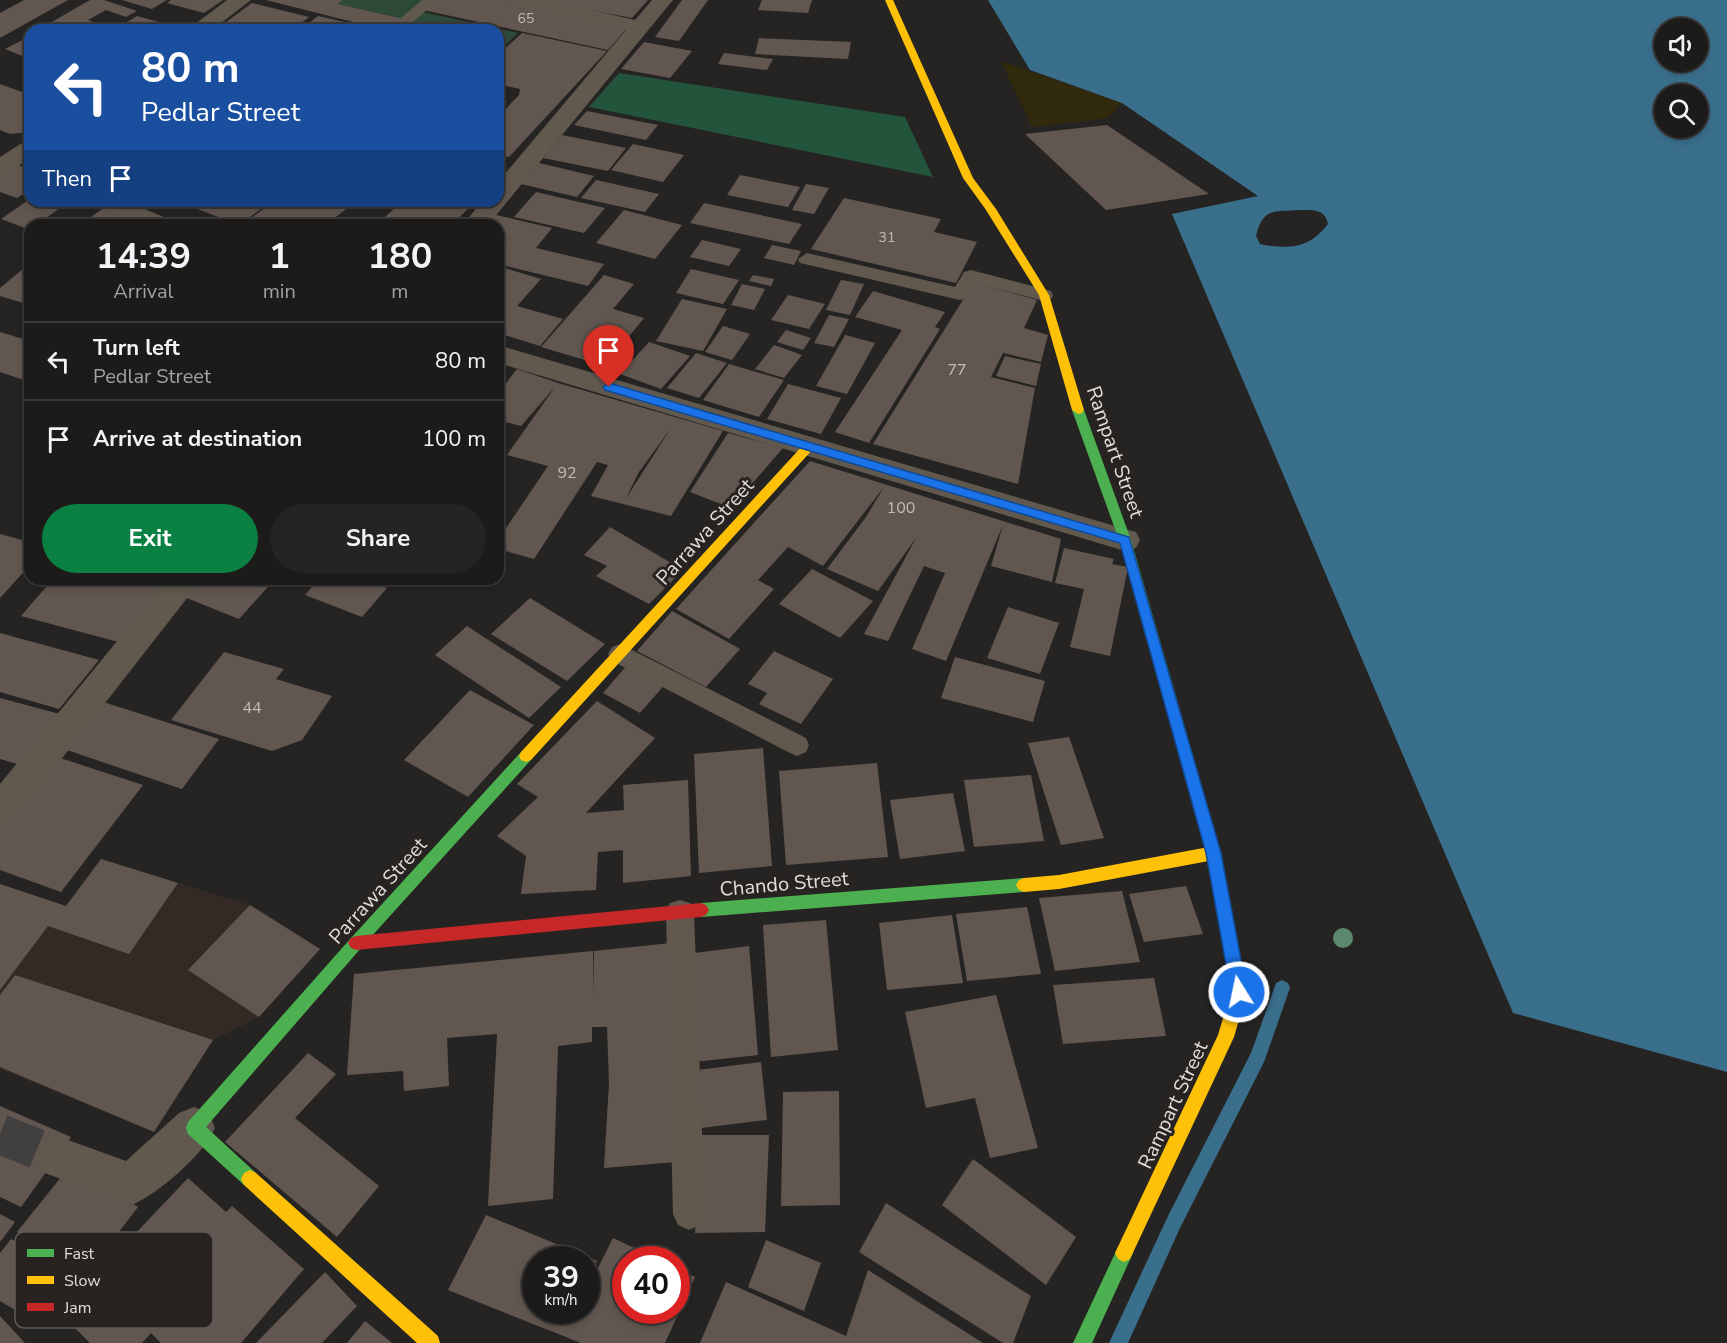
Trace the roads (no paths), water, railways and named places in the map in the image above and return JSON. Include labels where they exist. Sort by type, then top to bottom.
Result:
[{"type":"street","points":[[207,24],[241,0]]},
{"type":"street","points":[[519,0],[639,27]]},
{"type":"street","points":[[504,190],[663,0]]},
{"type":"street","name":"Rampart Street","points":[[889,0],[968,178],[991,209],[1044,295],[1074,399],[1125,540],[1214,853],[1239,992],[1226,1037],[1082,1343]]},
{"type":"street","points":[[118,207],[148,219]]},
{"type":"street","points":[[480,219],[490,207]]},
{"type":"street","points":[[504,356],[1125,540]]},
{"type":"street","name":"Parrawa Street","points":[[194,1128],[356,943],[809,446]]},
{"type":"street","points":[[0,810],[181,585]]},
{"type":"street","name":"Chando Street","points":[[356,943],[680,912],[1059,882],[1214,853]]},
{"type":"street","points":[[57,1157],[132,1184],[194,1128],[431,1343]]},
{"type":"lane","points":[[402,24],[431,0]]},
{"type":"lane","points":[[807,259],[960,294],[971,276],[1044,295]]},
{"type":"lane","points":[[621,654],[797,745]]},
{"type":"lane","points":[[680,912],[689,1214]]},
{"type":"water","points":[[988,0],[1727,0],[1727,1072],[1513,1013],[1172,214],[1258,196],[1122,103],[1030,70]],"holes":[[[1310,210],[1322,213],[1328,224],[1314,238],[1290,247],[1260,244],[1256,236],[1266,216],[1277,211]]]},
{"type":"waterway","points":[[1118,1343],[1174,1222],[1258,1056],[1282,988]]},
{"type":"tunnel","points":[[0,1134],[57,1157]]}]
